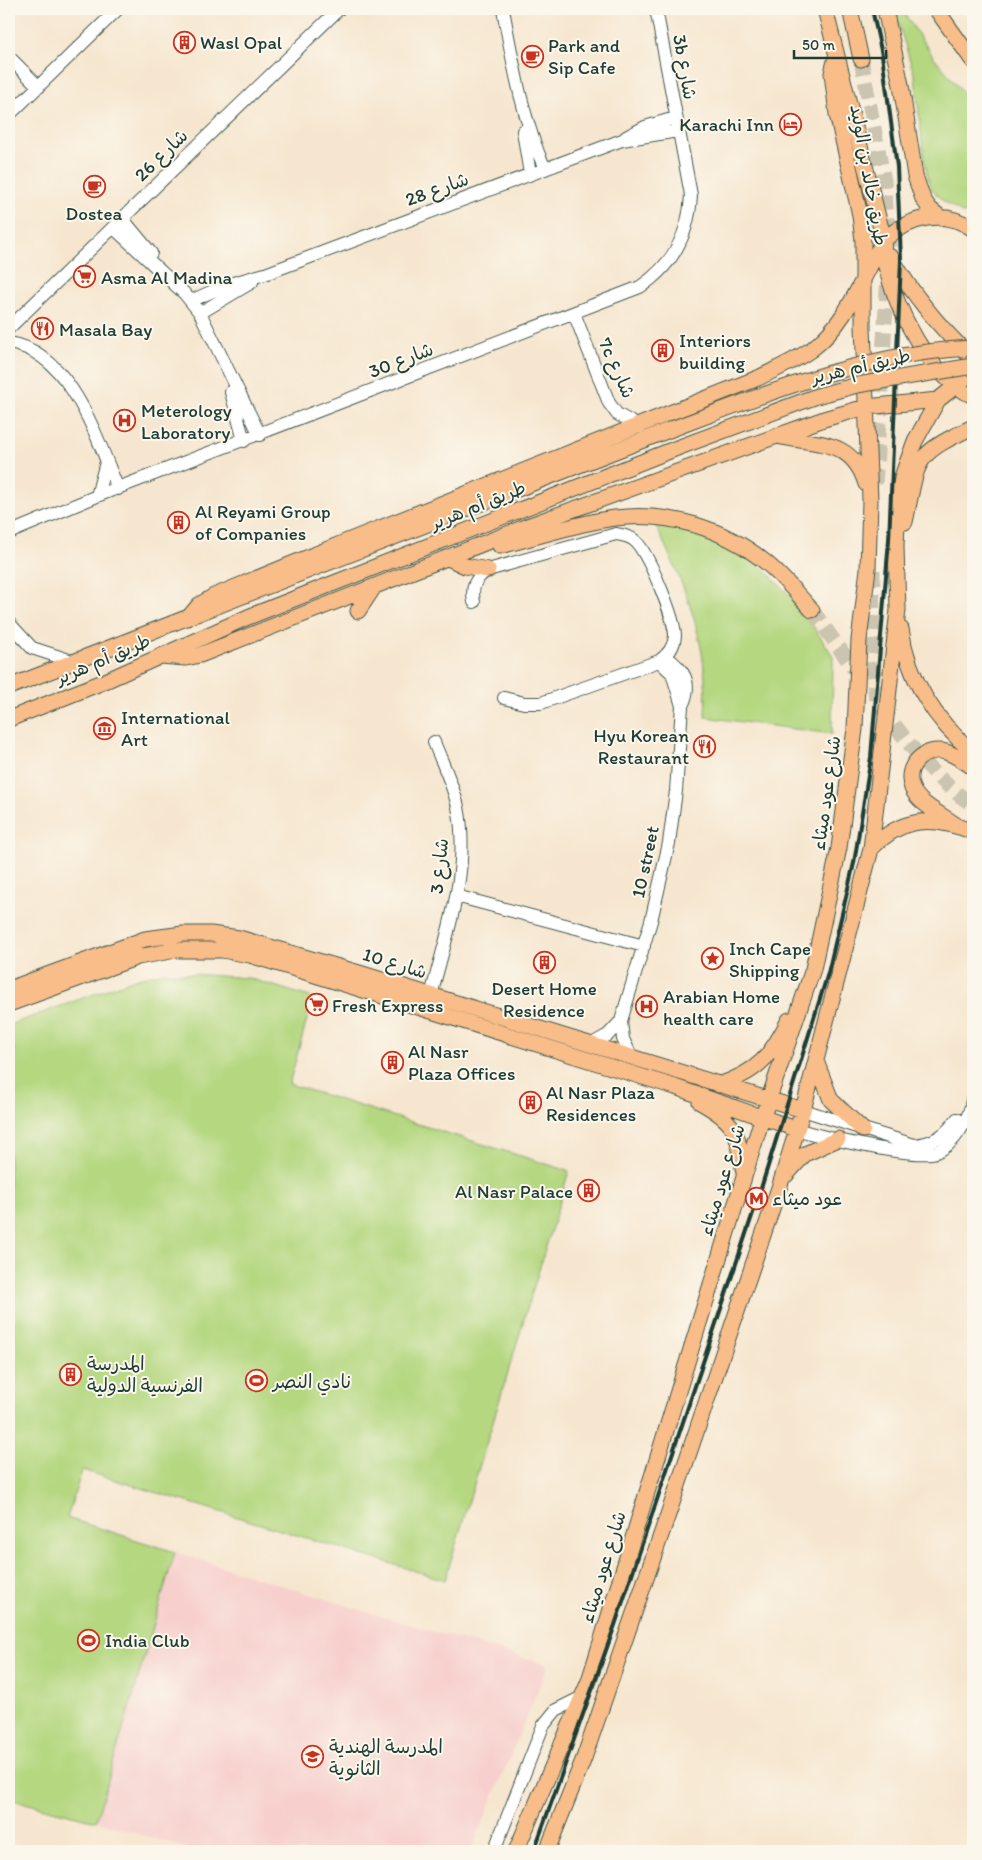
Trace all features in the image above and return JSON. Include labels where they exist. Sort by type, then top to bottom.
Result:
[{"type":"main road","name":"طريق خالد بن الوليد","points":[[825,9],[836,57],[833,82],[837,114],[860,215],[863,241],[870,500]]},
{"type":"main road","points":[[850,9],[861,58]]},
{"type":"main road","points":[[884,9],[906,111],[915,176],[923,199],[930,209],[940,217]]},
{"type":"main road","points":[[936,9],[973,61]]},
{"type":"main road","points":[[836,57],[884,244],[886,266],[901,308],[915,337],[938,368],[956,386],[973,396]]},
{"type":"main road","points":[[188,618],[199,605],[214,596],[350,540],[640,427],[758,378],[813,348],[829,334],[844,315],[884,244],[903,225],[914,221],[940,217],[970,225]]},
{"type":"main road","points":[[884,244],[917,298],[936,322],[973,359]]},
{"type":"main road","name":"طريق أم هرير","points":[[9,687],[769,392],[841,369],[924,352],[973,348]]},
{"type":"main road","name":"طريق أم هرير","points":[[9,719],[103,682],[257,614],[677,448],[817,396],[857,384],[973,366]]},
{"type":"main road","points":[[547,1851],[588,1749],[780,1185],[802,1110],[871,849],[885,744],[898,610],[896,546],[898,498],[903,474],[915,441],[938,400],[973,372]]},
{"type":"main road","points":[[160,656],[186,658],[200,655],[582,506],[776,436],[866,407],[938,400]]},
{"type":"main road","points":[[896,546],[905,525],[910,492],[917,468],[934,447],[973,427]]},
{"type":"main road","points":[[776,436],[830,446],[847,452],[862,471],[870,500]]},
{"type":"main road","name":"شارع عود ميثاء","points":[[516,1851],[588,1681],[744,1175],[813,969],[829,900],[847,798],[854,729],[859,640],[868,569],[870,500]]},
{"type":"main road","points":[[477,547],[499,546],[616,518],[647,516],[678,520],[708,529],[738,543],[764,561],[812,610]]},
{"type":"main road","points":[[448,558],[465,566],[488,570]]},
{"type":"main road","points":[[358,611],[374,587]]},
{"type":"main road","points":[[898,610],[907,655],[920,688],[933,712],[973,752]]},
{"type":"main road","points":[[956,825],[918,797],[912,788],[910,778],[912,767],[917,759],[926,753],[936,751],[946,752],[973,767]]},
{"type":"main road","points":[[871,849],[884,836],[900,827],[918,822],[938,821],[956,825],[973,832]]},
{"type":"main road","name":"شارع 10","points":[[9,989],[131,943],[183,934],[211,934],[273,947],[802,1110]]},
{"type":"main road","name":"شارع 10","points":[[9,1004],[138,957],[176,950],[222,950],[250,955],[675,1087],[796,1128]]},
{"type":"main road","points":[[719,1085],[748,1074],[764,1061],[785,1028],[813,969]]},
{"type":"main road","points":[[816,1061],[831,1100],[862,1130]]},
{"type":"main road","points":[[675,1087],[725,1117],[738,1138],[744,1175]]},
{"type":"main road","points":[[780,1185],[805,1154],[838,1139]]},
{"type":"street","points":[[9,115],[118,9]]},
{"type":"street","name":"شارع 26","points":[[9,328],[339,9]]},
{"type":"street","points":[[503,9],[519,94],[531,136],[545,169]]},
{"type":"street","name":"3b شارع","points":[[656,9],[678,131]]},
{"type":"street","points":[[9,57],[38,86]]},
{"type":"street","points":[[519,94],[519,112],[530,174]]},
{"type":"street","name":"شارع 28","points":[[191,301],[226,285],[265,274],[622,140],[645,127],[675,118]]},
{"type":"street","name":"شارع 28","points":[[622,140],[678,131]]},
{"type":"street","name":"شارع 30","points":[[11,532],[96,496],[260,435],[640,287],[664,268],[678,249],[687,227],[691,196],[678,131]]},
{"type":"street","points":[[118,223],[200,313],[260,435]]},
{"type":"street","name":"شارع 28","points":[[200,313],[265,274]]},
{"type":"street","name":"7c شارع","points":[[574,313],[610,403],[617,414],[640,427]]},
{"type":"street","points":[[9,343],[30,348],[52,366],[82,406],[118,489]]},
{"type":"street","points":[[228,372],[230,389],[244,441]]},
{"type":"street","points":[[96,496],[103,480],[106,462]]},
{"type":"street","points":[[474,602],[472,592],[474,583],[488,570],[606,536],[626,536],[642,547],[672,621],[675,637],[669,652],[662,658],[541,703],[524,703],[504,698]]},
{"type":"street","points":[[9,623],[32,648],[75,662]]},
{"type":"street","name":"10 street","points":[[621,1021],[644,946],[664,869],[673,816],[682,706],[686,697],[688,679],[682,669],[662,658]]},
{"type":"street","name":"شارع 3","points":[[432,996],[456,896],[463,855],[460,822],[453,790],[434,742]]},
{"type":"street","points":[[456,896],[644,946]]},
{"type":"street","points":[[590,1045],[608,1035],[621,1021]]},
{"type":"street","points":[[621,1021],[623,1039],[632,1058]]},
{"type":"street","points":[[802,1110],[904,1144],[924,1144],[948,1132],[973,1099]]},
{"type":"street","points":[[796,1128],[838,1139],[915,1154],[938,1151],[956,1135],[968,1115],[973,1099]]},
{"type":"street","points":[[494,1851],[546,1720],[556,1710],[582,1697]]},
{"type":"shaded area","name":"المدرسة الهندية الثانوية","points":[[175,1552],[367,1612],[548,1665],[471,1851],[196,1851],[96,1821]]},
{"type":"green space","points":[[894,9],[901,9],[933,56],[973,105],[973,213],[962,213],[942,200],[930,187],[924,159],[915,77]]},
{"type":"green space","points":[[655,524],[699,531],[728,547],[764,569],[799,605],[833,656],[832,734],[705,717],[706,690],[704,665],[694,617],[677,571]]},
{"type":"green space","name":"نادي النصر","points":[[164,972],[248,978],[313,998],[289,1084],[569,1171],[445,1580],[82,1470],[67,1518],[175,1552],[96,1821],[9,1799],[9,1025],[138,978]]},
{"type":"tunnel","points":[[861,59],[884,181],[889,247]]},
{"type":"tunnel","points":[[875,484],[888,275]]},
{"type":"tunnel","points":[[873,570],[872,655],[876,701]]},
{"type":"tunnel","points":[[812,610],[862,680]]},
{"type":"tunnel","points":[[881,707],[934,772],[973,805]]},
{"type":"railway","points":[[534,1851],[615,1625],[758,1198],[828,973],[854,863],[871,757],[889,540],[901,260],[897,167],[882,55],[872,9]]},
{"type":"place","name":"Wasl Opal","points":[[184,42]]},
{"type":"place","name":"Park and Sip Cafe","points":[[532,56]]},
{"type":"place","name":"Karachi Inn","points":[[790,124]]},
{"type":"place","name":"Dostea","points":[[94,187]]},
{"type":"place","name":"Asma Al Madina","points":[[85,277]]},
{"type":"place","name":"Masala Bay","points":[[43,329]]},
{"type":"place","name":"Interiors building","points":[[663,351]]},
{"type":"place","name":"Meterology Laboratory","points":[[125,421]]},
{"type":"place","name":"Al Reyami Group of Companies","points":[[179,522]]},
{"type":"place","name":"International Art","points":[[105,728]]},
{"type":"place","name":"Hyu Korean Restaurant","points":[[705,746]]},
{"type":"place","name":"Inch Cape Shipping","points":[[713,959]]},
{"type":"place","name":"Desert Home Residence","points":[[544,962]]},
{"type":"place","name":"Fresh Express","points":[[316,1005]]},
{"type":"place","name":"Arabian Home health care","points":[[647,1007]]},
{"type":"place","name":"Al Nasr Plaza Offices","points":[[392,1062]]},
{"type":"place","name":"Al Nasr Plaza Residences","points":[[530,1103]]},
{"type":"place","name":"Al Nasr Palace","points":[[589,1191]]},
{"type":"place","name":"عود ميثاء","points":[[756,1198]]},
{"type":"place","name":"المدرسة الفرنسية الدولية","points":[[71,1374]]},
{"type":"place","name":"نادي النصر","points":[[257,1381]]},
{"type":"place","name":"India Club","points":[[89,1640]]},
{"type":"place","name":"المدرسة الهندية الثانوية","points":[[313,1757]]}]
